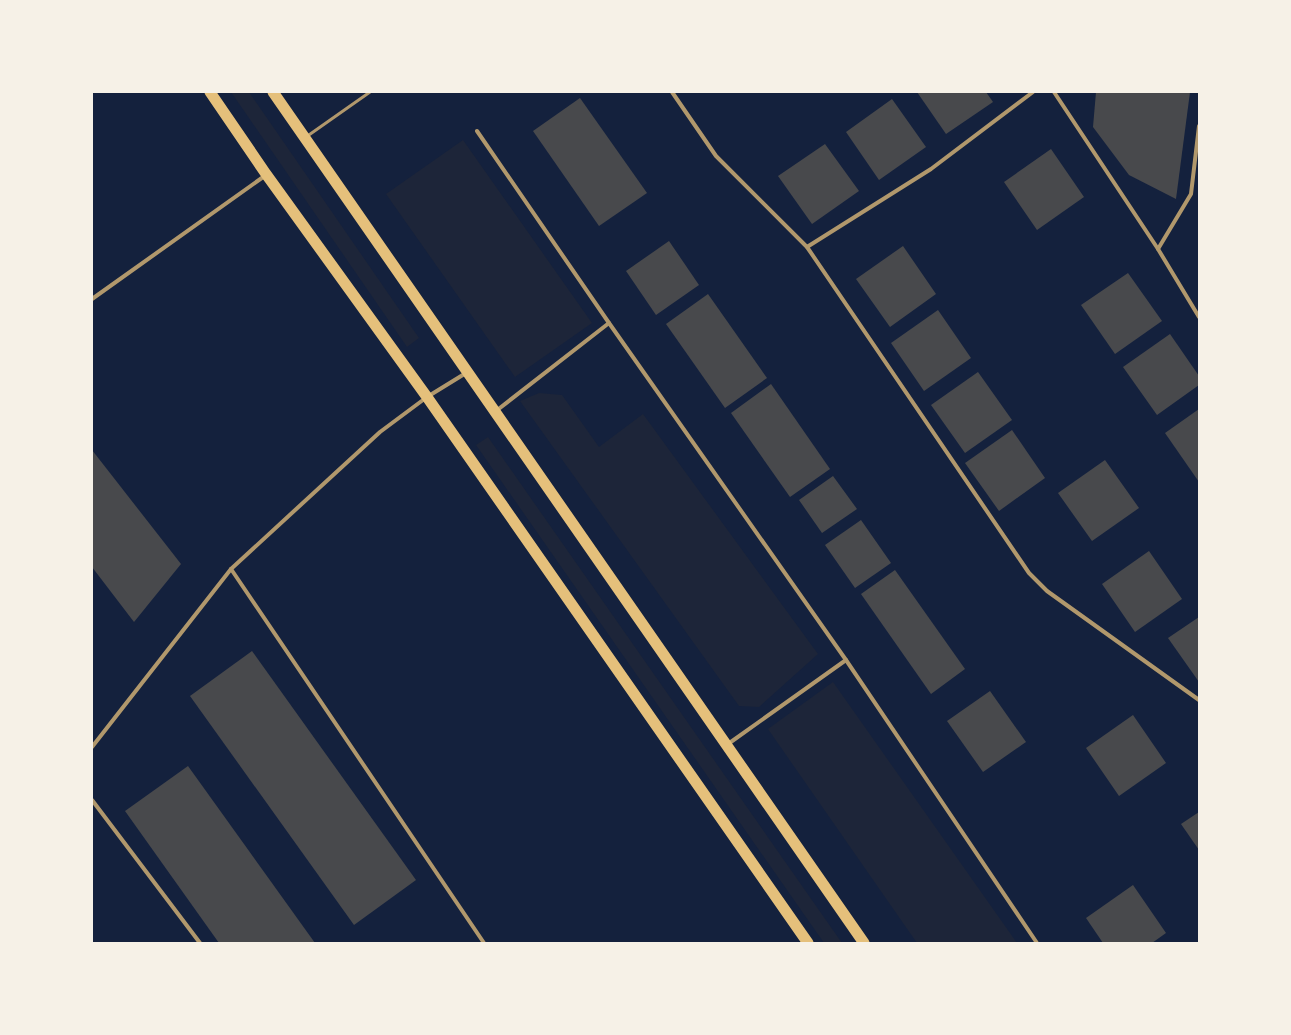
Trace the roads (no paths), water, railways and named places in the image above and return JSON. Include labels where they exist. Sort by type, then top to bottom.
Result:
[{"type":"highway","points":[[210,92],[266,174],[427,397],[808,943]]},
{"type":"highway","points":[[273,92],[864,943]]},
{"type":"street","points":[[672,92],[716,156],[807,247],[1029,574],[1047,591],[1199,700]]},
{"type":"street","points":[[807,247],[931,169],[1033,92]]},
{"type":"street","points":[[1054,92],[1158,249],[1199,317]]},
{"type":"street","points":[[1158,249],[1191,194],[1199,126]]},
{"type":"street","points":[[477,131],[609,323],[846,660],[1037,943]]},
{"type":"street","points":[[92,299],[266,174]]},
{"type":"street","points":[[496,412],[609,323]]},
{"type":"street","points":[[92,747],[232,569],[380,432],[427,397],[468,372]]},
{"type":"street","points":[[232,569],[484,943]]},
{"type":"street","points":[[726,745],[846,660]]},
{"type":"street","points":[[92,800],[200,943]]},
{"type":"lane","points":[[305,138],[370,92]]}]
